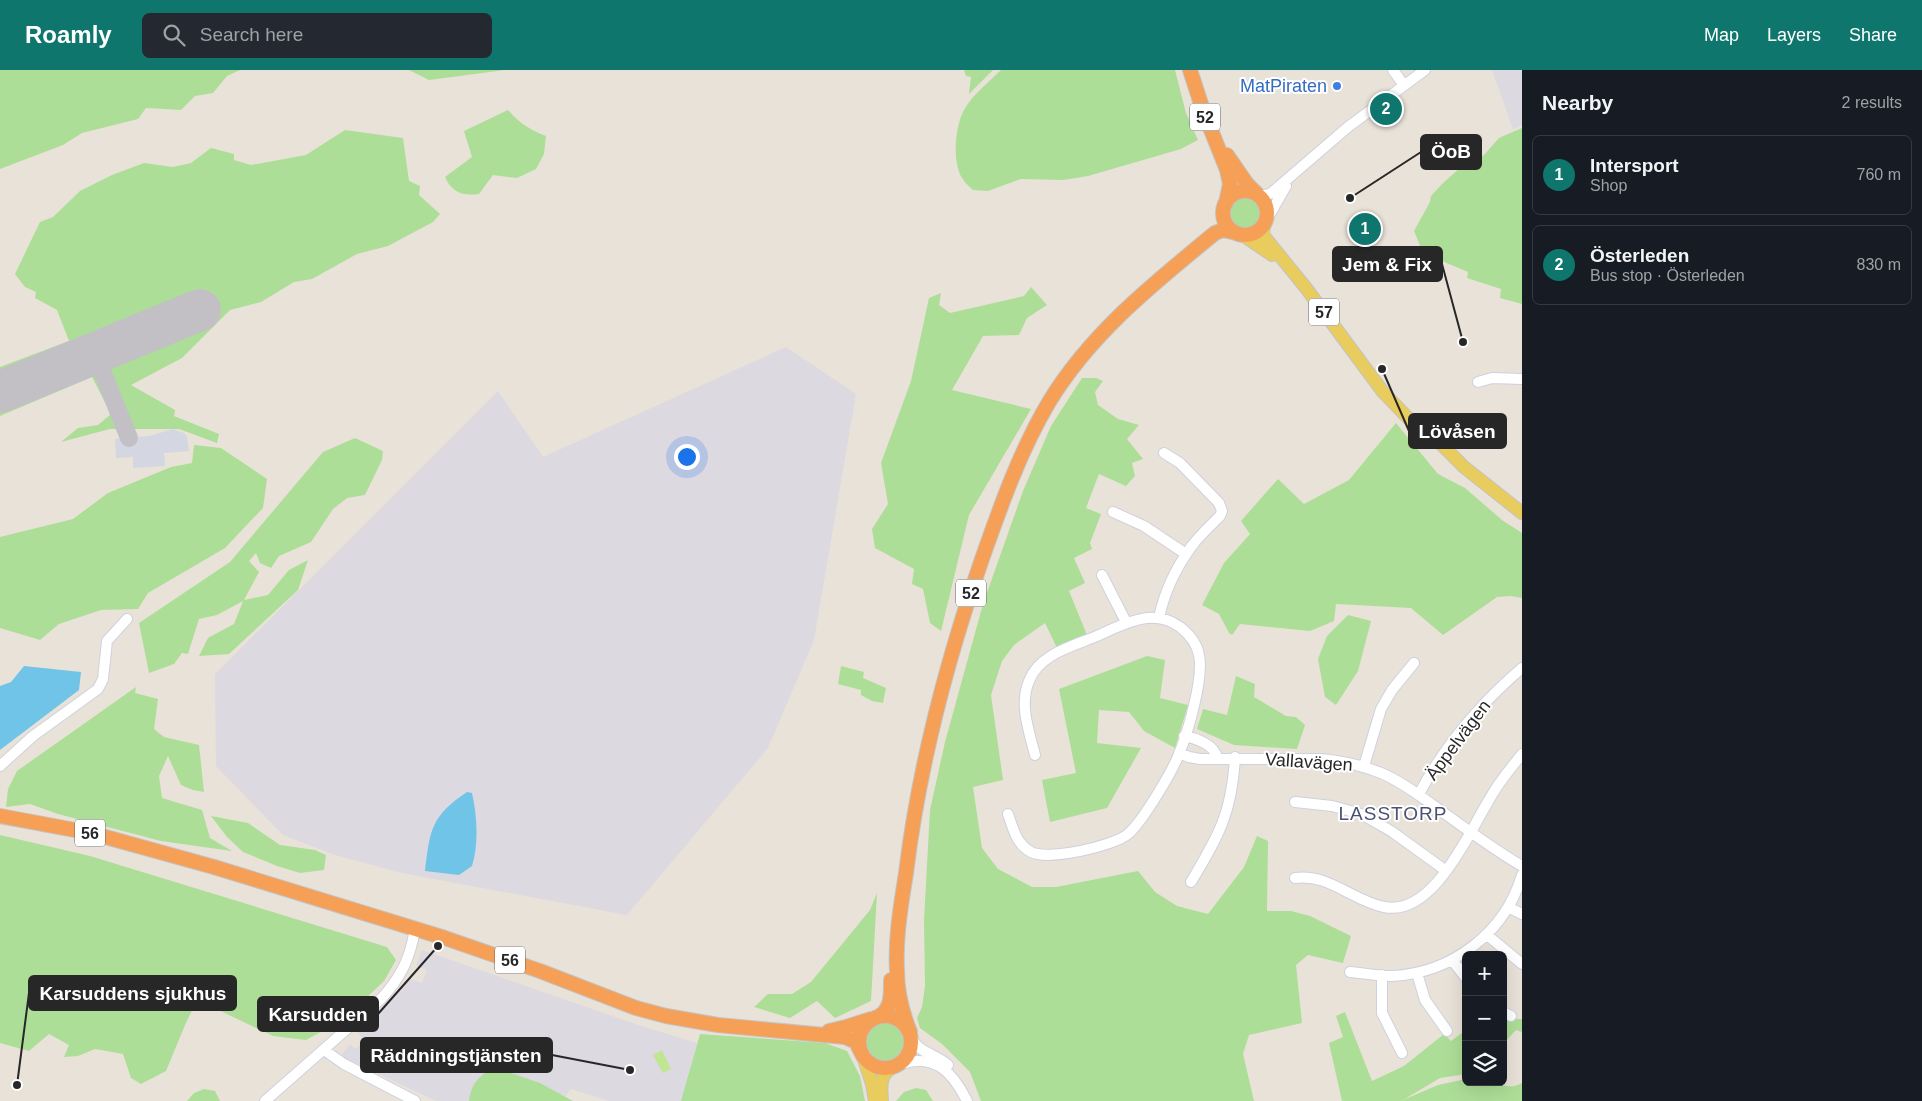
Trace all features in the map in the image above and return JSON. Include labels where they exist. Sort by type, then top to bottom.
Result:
[{"type":"highway","name":"52","points":[[1190,70],[1203,110],[1227,170],[1230,184],[1224,216],[1227,224],[1239,234]]},
{"type":"highway","name":"52","points":[[910,1034],[898,989],[897,938],[911,828],[938,707],[965,611],[1014,473],[1050,401],[1097,338],[1132,302],[1220,230],[1228,230],[1239,234],[1255,232],[1265,223],[1267,208],[1237,170],[1218,137],[1196,70]]},
{"type":"highway","name":"52","points":[[1198,247],[1232,196],[1239,192],[1250,192],[1258,195]]},
{"type":"highway","name":"56","points":[[0,816],[83,831],[150,848],[415,929],[505,959],[636,1008],[666,1016],[711,1024],[848,1038],[856,1042],[861,1051]]},
{"type":"highway","name":"52","points":[[861,1051],[859,1040],[861,1031],[866,1024],[886,1010],[890,1002],[894,948],[897,938]]},
{"type":"highway","points":[[861,1051],[868,1061],[884,1068],[896,1066],[910,1052],[912,1045],[910,1034],[905,1024],[897,1018],[888,1016],[876,1017]]},
{"type":"highway","name":"56","points":[[809,1034],[846,1028],[876,1017]]},
{"type":"main road","name":"57","points":[[1265,223],[1265,237],[1364,365],[1378,375],[1430,434],[1492,491],[1522,514]]},
{"type":"main road","name":"57","points":[[1239,234],[1282,261]]},
{"type":"main road","name":"52","points":[[861,1051],[872,1084],[875,1101]]},
{"type":"main road","points":[[882,1101],[881,1086],[883,1076],[885,1072],[896,1066]]},
{"type":"street","points":[[1393,70],[1404,84]]},
{"type":"street","points":[[1258,195],[1270,194],[1348,127],[1425,70]]},
{"type":"street","points":[[1265,223],[1275,202],[1296,173]]},
{"type":"street","points":[[1478,382],[1492,378],[1522,379]]},
{"type":"street","points":[[1159,618],[1170,584],[1186,554],[1222,512],[1220,503],[1180,463],[1164,453]]},
{"type":"street","points":[[1113,512],[1144,526],[1186,554]]},
{"type":"street","points":[[1102,575],[1126,622]]},
{"type":"street","points":[[1008,814],[1017,838],[1024,846],[1040,855],[1057,854],[1113,843],[1128,834],[1140,820],[1180,753],[1200,673],[1199,653],[1191,637],[1168,620],[1147,617],[1126,622],[1046,659],[1034,670],[1026,689],[1024,706],[1035,755]]},
{"type":"street","points":[[0,766],[33,736],[98,688],[103,679],[107,641],[127,619]]},
{"type":"street","points":[[1364,766],[1384,704],[1395,686],[1414,663]]},
{"type":"street","name":"Äppelvägen","points":[[1419,794],[1463,727],[1493,694],[1522,668]]},
{"type":"street","points":[[1184,736],[1193,737],[1201,741],[1214,750],[1217,758]]},
{"type":"street","name":"Vallavägen","points":[[1180,753],[1189,757],[1321,759],[1364,766],[1394,779],[1419,794],[1470,832],[1522,866]]},
{"type":"street","points":[[1295,878],[1312,878],[1326,882],[1368,903],[1387,908],[1409,905],[1419,900],[1438,882],[1467,840],[1499,783],[1522,754]]},
{"type":"street","points":[[1191,882],[1213,845],[1226,817],[1232,792],[1235,757]]},
{"type":"street","points":[[1295,802],[1332,806],[1361,814],[1391,831],[1445,870]]},
{"type":"street","points":[[1350,972],[1382,975],[1417,973],[1452,960],[1486,936],[1508,907],[1522,875]]},
{"type":"street","points":[[1508,907],[1522,914]]},
{"type":"street","points":[[265,1101],[324,1050],[394,985],[407,961],[415,929]]},
{"type":"street","points":[[1486,936],[1522,964]]},
{"type":"street","points":[[1452,960],[1462,973]]},
{"type":"street","points":[[1417,973],[1425,1000],[1447,1031]]},
{"type":"street","points":[[1382,975],[1382,1013],[1402,1052]]},
{"type":"street","points":[[910,1034],[919,1048],[947,1064],[967,1101]]},
{"type":"street","points":[[324,1050],[344,1064],[415,1101]]},
{"type":"street","points":[[896,1066],[914,1061],[930,1062],[945,1069],[956,1081]]},
{"type":"shaded area","points":[[1492,70],[1522,70],[1522,125],[1513,129]]},
{"type":"shaded area","points":[[786,347],[856,394],[814,640],[768,748],[627,915],[402,873],[335,855],[283,835],[216,766],[215,674],[498,391],[543,457]]},
{"type":"shaded area","points":[[173,429],[184,433],[187,437],[189,451],[164,453],[165,466],[133,468],[133,457],[116,458],[115,439],[149,436]]},
{"type":"shaded area","points":[[422,950],[638,1025],[697,1043],[682,1101],[609,1101],[571,1089],[561,1101],[436,1101],[341,1056],[350,1044],[356,1049],[364,1040],[356,1030],[401,991],[410,979],[422,983],[427,970],[416,966]]},
{"type":"green space","points":[[0,70],[240,70],[227,76],[213,93],[195,96],[181,110],[146,108],[138,119],[82,133],[63,145],[0,169]]},
{"type":"green space","points":[[409,70],[505,70],[429,80]]},
{"type":"green space","points":[[964,70],[993,70],[969,94],[971,77],[966,76]]},
{"type":"green space","points":[[1001,70],[1175,70],[1186,113],[1198,140],[1181,149],[1088,176],[1063,180],[1021,179],[988,191],[973,190],[962,178],[957,163],[958,125],[971,99]]},
{"type":"green space","points":[[508,110],[526,126],[546,136],[544,154],[536,169],[517,178],[493,175],[479,194],[463,194],[455,190],[445,177],[472,157],[464,131]]},
{"type":"green space","points":[[1522,128],[1522,304],[1500,298],[1501,289],[1467,278],[1468,272],[1423,253],[1414,231],[1430,202],[1431,196],[1442,184],[1461,167],[1484,155],[1499,138]]},
{"type":"green space","points":[[345,130],[403,138],[409,181],[420,186],[419,195],[440,214],[433,222],[388,246],[357,254],[312,279],[294,282],[261,302],[230,310],[182,358],[131,385],[175,410],[174,416],[219,434],[217,443],[179,429],[110,429],[61,442],[78,428],[98,425],[111,414],[92,377],[0,416],[0,367],[69,341],[57,310],[35,298],[36,292],[25,287],[15,274],[40,222],[53,217],[80,191],[112,175],[144,163],[173,167],[191,163],[211,148],[234,154],[234,160],[251,165],[306,155]]},
{"type":"green space","points":[[1245,197],[1256,202],[1261,213],[1256,224],[1245,229],[1234,224],[1229,213],[1234,202]]},
{"type":"green space","points":[[1031,287],[1047,305],[1027,318],[1019,335],[983,336],[952,390],[1031,409],[969,515],[941,631],[930,623],[923,589],[912,584],[914,569],[875,548],[872,529],[888,504],[881,463],[911,381],[929,298],[941,293],[939,305],[950,313],[1024,296]]},
{"type":"green space","points":[[1082,378],[1096,378],[1103,381],[1095,392],[1098,405],[1118,419],[1139,425],[1127,439],[1143,459],[1132,463],[1135,476],[1126,486],[1099,474],[1086,508],[1101,514],[1090,543],[1092,549],[1074,558],[1085,583],[1069,591],[1087,635],[1057,648],[1045,623],[1014,645],[1002,661],[991,695],[1003,780],[973,787],[982,848],[998,869],[1032,887],[1056,887],[1138,871],[1155,892],[1177,906],[1208,914],[1244,867],[1257,836],[1268,841],[1267,911],[1291,911],[1310,916],[1351,936],[1343,963],[1308,955],[1296,965],[1302,1023],[1249,1035],[1243,1054],[1254,1101],[981,1101],[970,1072],[942,1044],[920,1028],[917,1018],[922,1007],[925,986],[924,920],[930,810],[945,742],[983,604],[1023,491],[1051,426]]},
{"type":"green space","points":[[1396,423],[1438,474],[1465,488],[1502,520],[1522,533],[1522,598],[1511,596],[1497,597],[1443,635],[1411,608],[1336,604],[1334,621],[1310,631],[1240,624],[1232,635],[1229,633],[1219,614],[1202,605],[1224,563],[1250,534],[1241,521],[1278,479],[1304,504],[1349,480]]},
{"type":"green space","points":[[355,438],[383,451],[382,460],[365,495],[347,498],[333,509],[311,542],[279,556],[271,568],[260,563],[256,553],[249,561],[259,572],[244,600],[268,595],[289,570],[308,560],[298,590],[229,654],[199,656],[208,638],[234,624],[243,601],[217,615],[199,619],[188,654],[182,653],[174,664],[149,673],[139,623],[230,562],[323,452]]},
{"type":"green space","points":[[194,445],[221,448],[267,479],[263,508],[225,548],[148,593],[138,609],[101,610],[59,624],[40,640],[0,628],[0,537],[73,519],[108,493],[171,467],[192,463]]},
{"type":"green space","points":[[1348,615],[1371,621],[1358,671],[1336,705],[1325,697],[1318,659],[1327,636]]},
{"type":"green space","points":[[1147,656],[1165,660],[1160,698],[1188,705],[1175,748],[1144,731],[1129,712],[1099,710],[1097,743],[1141,748],[1107,808],[1050,822],[1042,780],[1076,773],[1059,689]]},
{"type":"green space","points":[[841,666],[864,672],[863,678],[886,688],[883,703],[872,701],[861,695],[861,690],[838,684]]},
{"type":"green space","points":[[1236,676],[1255,684],[1254,697],[1286,716],[1296,717],[1305,725],[1297,749],[1234,745],[1197,729],[1203,709],[1227,715]]},
{"type":"green space","points":[[136,687],[135,693],[158,699],[154,729],[164,737],[199,745],[204,792],[181,785],[168,756],[159,776],[162,798],[202,810],[210,838],[232,851],[161,841],[58,814],[30,804],[6,807],[8,789],[17,771]]},
{"type":"green space","points":[[211,816],[248,823],[280,845],[315,850],[326,855],[324,870],[300,873],[243,852],[227,837]]},
{"type":"green space","points":[[0,835],[90,856],[387,947],[396,960],[384,981],[343,1020],[306,1040],[273,1036],[206,1004],[194,1006],[166,1071],[141,1084],[131,1078],[123,1054],[95,1049],[78,1056],[64,1057],[69,1045],[49,1034],[29,1051],[0,1043]]},
{"type":"green space","points":[[877,893],[871,1001],[835,1018],[817,1001],[790,1018],[754,1007],[768,994],[792,994],[811,982],[870,910]]},
{"type":"green space","points":[[1345,1012],[1372,1081],[1404,1066],[1444,1034],[1451,1041],[1462,1033],[1462,1075],[1440,1078],[1403,1100],[1438,1085],[1462,1080],[1462,1086],[1514,1086],[1522,1083],[1522,1101],[1342,1101],[1329,1043],[1343,1037],[1336,1016]]},
{"type":"green space","points":[[1507,1019],[1522,1019],[1522,1032],[1516,1030],[1507,1040]]},
{"type":"green space","points":[[885,1021],[900,1027],[906,1042],[900,1057],[885,1063],[870,1057],[864,1042],[870,1027]]},
{"type":"green space","points":[[700,1034],[825,1043],[847,1051],[860,1076],[865,1101],[681,1101]]},
{"type":"green space","points":[[662,1050],[671,1069],[663,1073],[653,1055]]},
{"type":"green space","points":[[493,1067],[540,1083],[573,1101],[469,1101],[476,1081]]},
{"type":"green space","points":[[916,1088],[926,1090],[933,1101],[896,1101],[904,1092]]},
{"type":"green space","points":[[204,1089],[215,1091],[220,1101],[187,1101],[194,1093]]},
{"type":"water","points":[[24,666],[81,672],[79,690],[0,750],[0,686],[11,682]]},
{"type":"water","points":[[467,792],[472,793],[476,820],[476,848],[472,866],[459,875],[425,871],[434,825],[446,809]]},
{"type":"taxiway","points":[[102,371],[129,438]]},
{"type":"runway","points":[[0,392],[200,310]]},
{"type":"place","name":"MatPiraten","points":[[1337,86]]},
{"type":"place","name":"Österleden","points":[[1386,109]]},
{"type":"place","name":"ÖoB","points":[[1350,198]]},
{"type":"place","name":"Intersport","points":[[1365,229]]},
{"type":"place","name":"Jem & Fix","points":[[1463,342]]},
{"type":"place","name":"Lövåsen","points":[[1382,369]]},
{"type":"place","name":"Karsudden","points":[[438,946]]},
{"type":"place","name":"Räddningstjänsten","points":[[630,1070]]},
{"type":"place","name":"Karsuddens sjukhus","points":[[17,1085]]},
{"type":"district","name":"LASSTORP","points":[[1393,813]]}]
